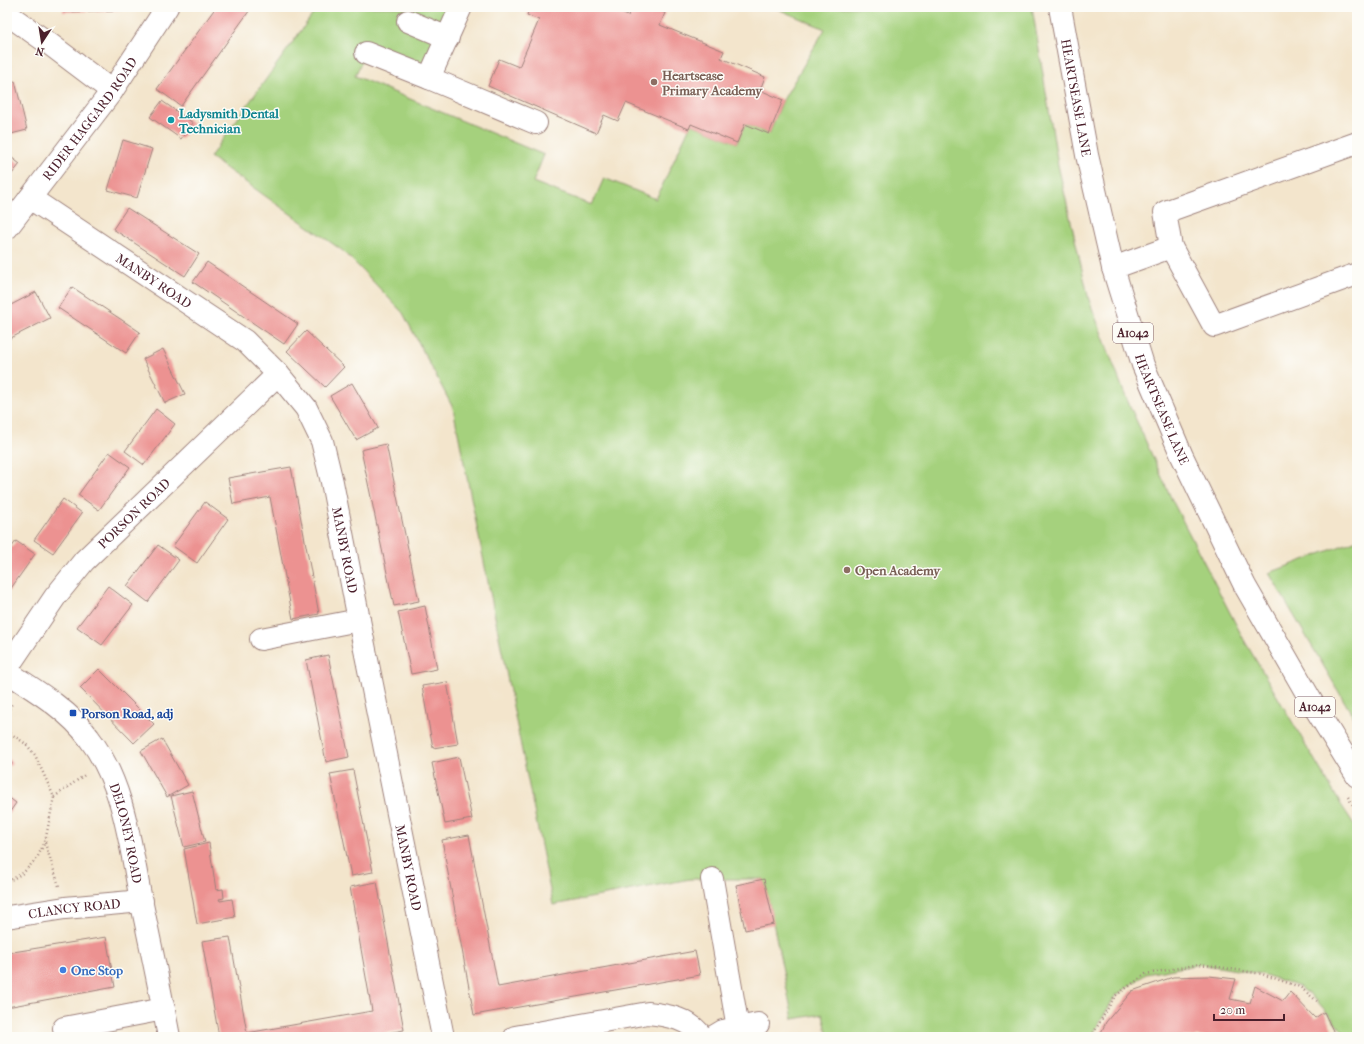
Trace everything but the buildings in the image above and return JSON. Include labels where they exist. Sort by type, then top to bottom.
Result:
[{"type":"main road","name":"RIDER HAGGARD ROAD","points":[[7,228],[112,92],[167,7]]},
{"type":"main road","points":[[429,78],[448,38],[460,7]]},
{"type":"main road","name":"HEARTSEASE LANE","points":[[1060,7],[1087,155],[1113,268],[1143,365],[1182,456],[1245,586],[1317,711],[1357,776]]},
{"type":"main road","points":[[7,14],[51,45],[112,92]]},
{"type":"main road","points":[[408,21],[448,38]]},
{"type":"main road","points":[[366,53],[536,123]]},
{"type":"main road","points":[[1357,143],[1165,212],[1171,247],[1214,326],[1357,274]]},
{"type":"main road","name":"MANBY ROAD","points":[[30,198],[245,341],[278,374],[306,408],[322,441],[332,482],[443,1037]]},
{"type":"main road","points":[[1113,268],[1171,247]]},
{"type":"main road","name":"PORSON ROAD","points":[[7,668],[55,597],[84,560],[278,374]]},
{"type":"main road","points":[[261,638],[359,620]]},
{"type":"main road","name":"DELONEY ROAD","points":[[7,672],[66,713],[89,737],[104,760],[118,796],[130,841],[169,1037]]},
{"type":"main road","points":[[712,879],[748,1026],[723,1031],[713,1037]]},
{"type":"main road","name":"CLANCY ROAD","points":[[7,917],[64,908],[142,901]]},
{"type":"main road","points":[[64,1028],[164,1009]]},
{"type":"main road","points":[[515,1037],[648,1013],[666,1015],[684,1021],[702,1037]]},
{"type":"path","points":[[7,731],[26,744],[35,755],[54,797],[45,842],[36,858],[23,873],[7,882]]},
{"type":"path","points":[[54,797],[104,760]]},
{"type":"path","points":[[45,842],[64,908]]},
{"type":"path","points":[[1093,1037],[1093,1034],[1115,996],[1146,974],[1200,964],[1262,974],[1300,987],[1317,1001]]},
{"type":"green space","name":"Open Academy","points":[[318,7],[461,7],[429,78],[366,53],[355,76],[544,155],[533,182],[592,205],[604,178],[656,199],[691,124],[737,143],[745,124],[769,134],[783,100],[825,29],[773,7],[1032,7],[1058,165],[1089,300],[1125,395],[1172,500],[1244,640],[1340,803],[1357,829],[1357,1037],[1348,1037],[1317,1001],[1300,987],[1262,974],[1200,964],[1146,974],[1115,996],[1093,1034],[1093,1037],[828,1037],[823,1014],[793,1019],[764,879],[690,879],[553,905],[453,408],[403,313],[364,272],[343,251],[210,157]]},
{"type":"green space","points":[[1357,540],[1357,723],[1269,573]]},
{"type":"place","name":"Heartsease Primary Academy","points":[[654,82]]},
{"type":"place","name":"Ladysmith Dental Technician","points":[[171,120]]},
{"type":"place","name":"Open Academy","points":[[847,570]]},
{"type":"place","name":"Porson Road, adj","points":[[73,713]]},
{"type":"place","name":"One Stop","points":[[63,970]]}]
